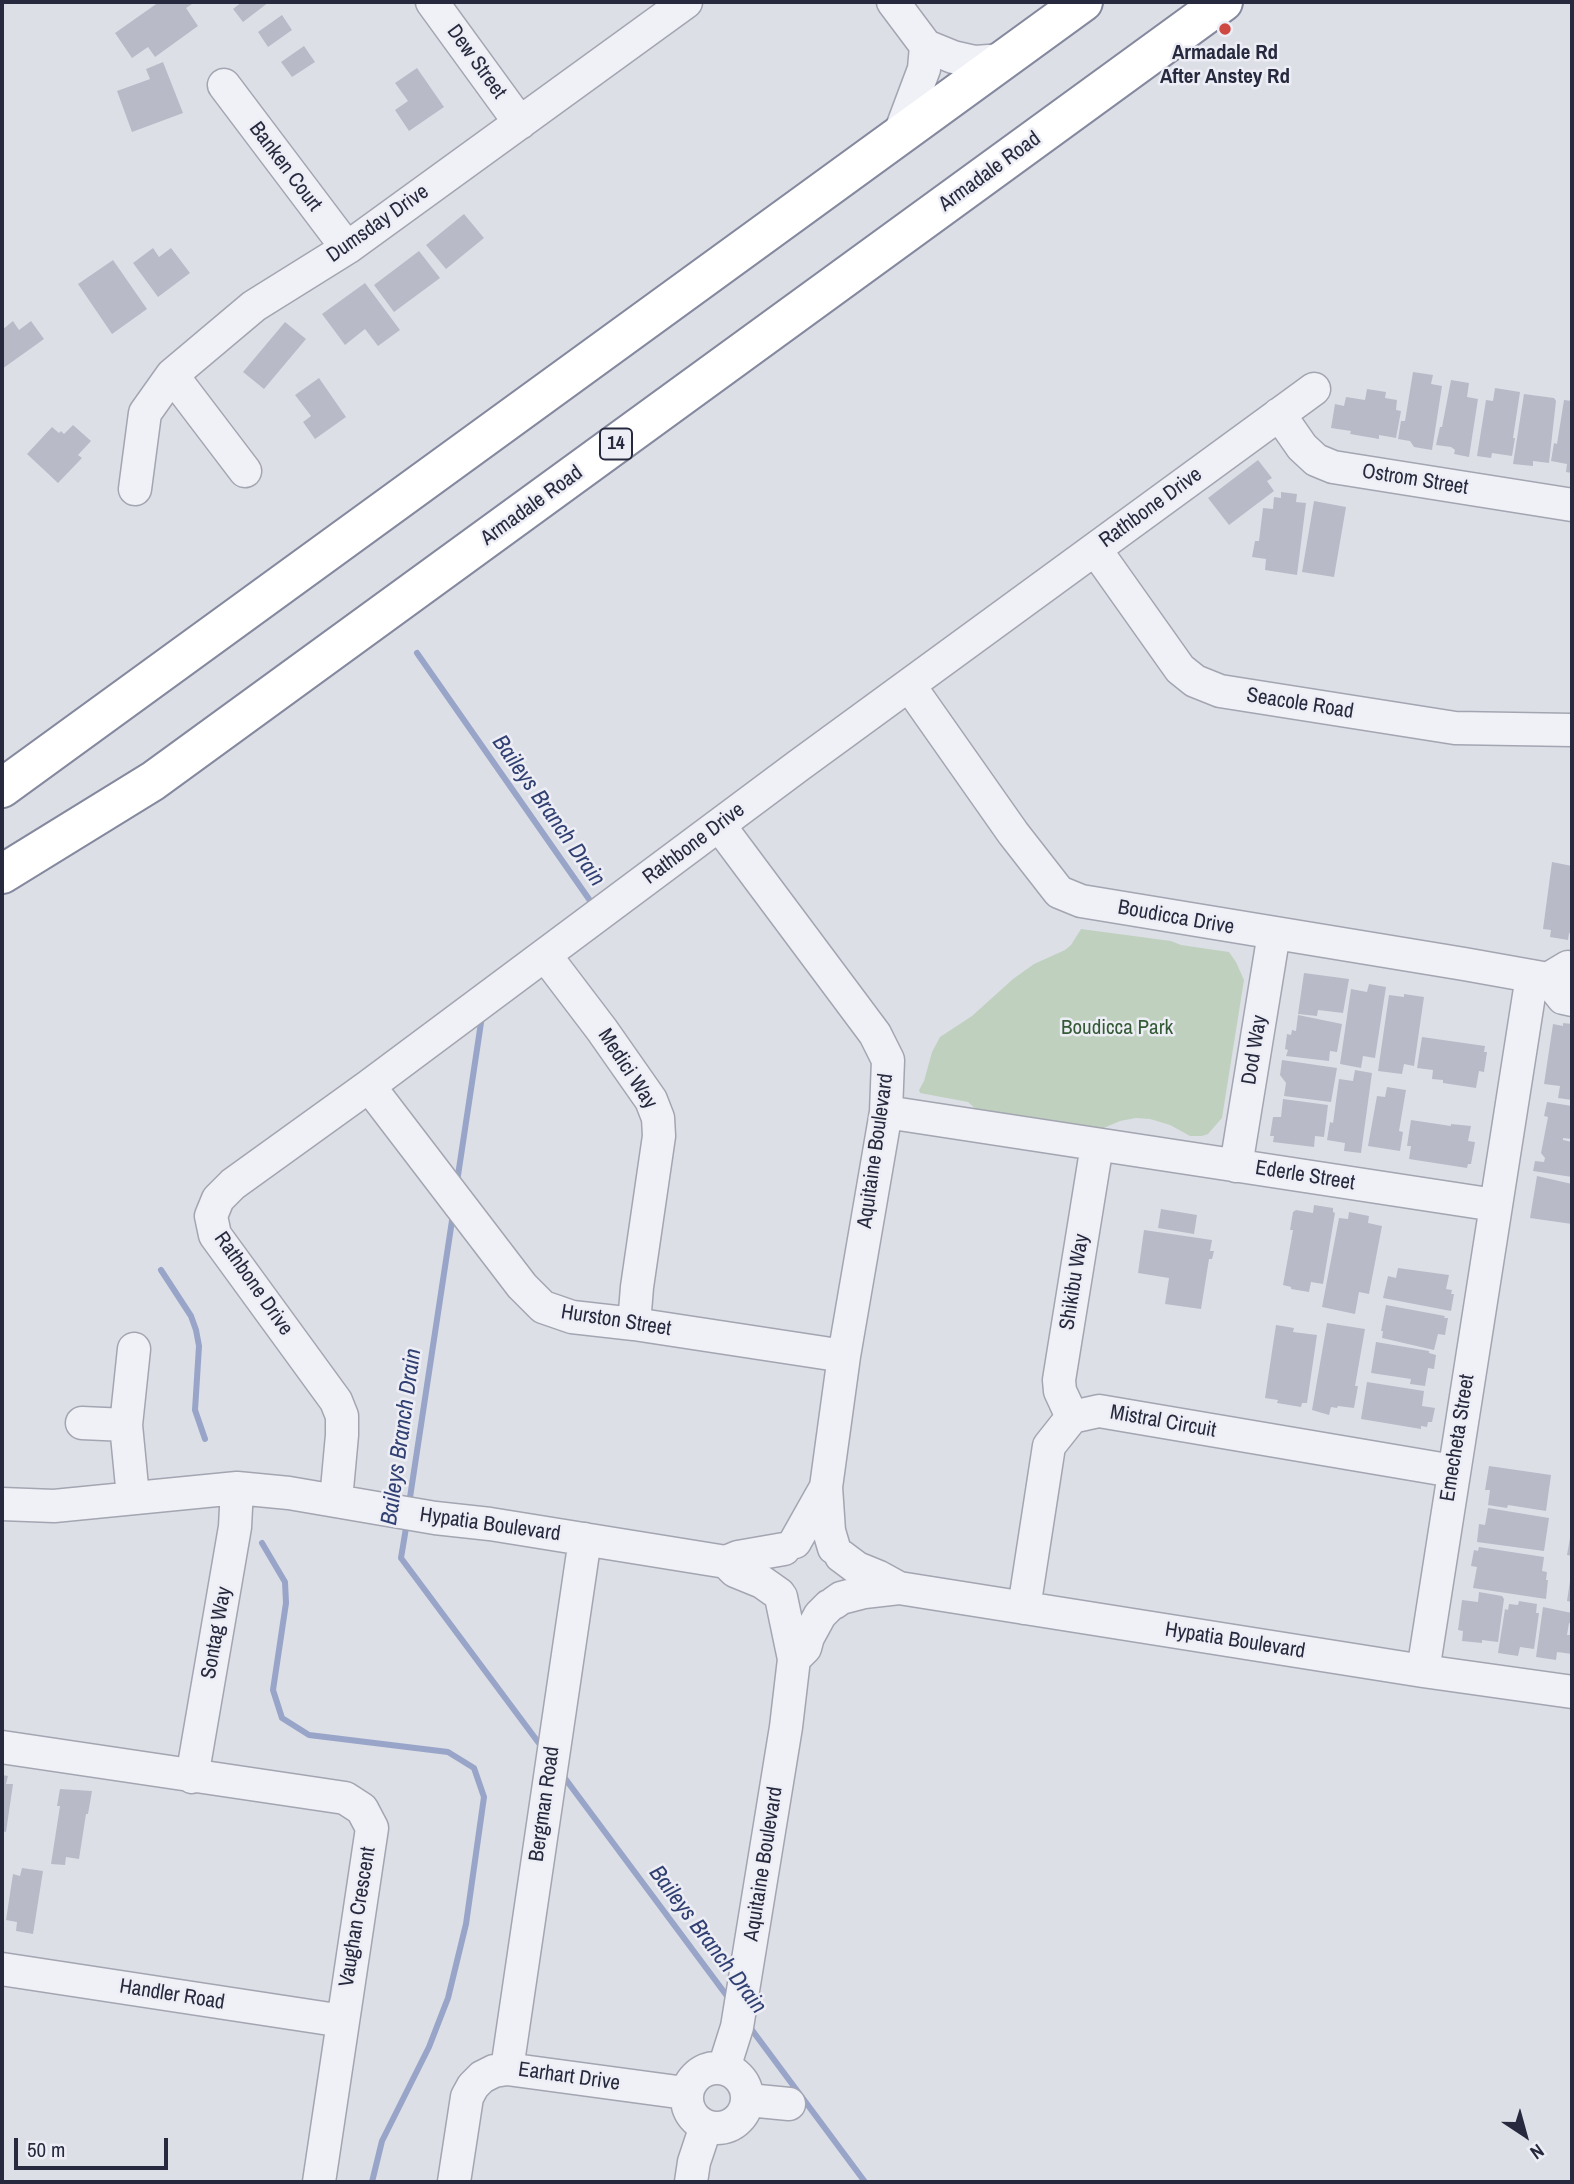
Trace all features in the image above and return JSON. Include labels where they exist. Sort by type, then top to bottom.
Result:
[{"type":"highway","points":[[2,788],[1083,2]]},
{"type":"highway","name":"Armadale Road","points":[[2,874],[153,781],[1223,2]]},
{"type":"street","name":"Dew Street","points":[[432,2],[520,123]]},
{"type":"street","name":"Dumsday Drive","points":[[135,489],[145,413],[172,375],[254,306],[347,248],[686,2]]},
{"type":"street","points":[[894,2],[926,46],[975,62],[1003,60]]},
{"type":"street","points":[[900,133],[924,69],[926,46]]},
{"type":"street","name":"Banken Court","points":[[224,85],[347,248]]},
{"type":"street","points":[[172,375],[245,471]]},
{"type":"street","name":"Rathbone Drive","points":[[336,1500],[342,1435],[342,1416],[337,1401],[215,1235],[211,1216],[218,1199],[233,1184],[1314,389]]},
{"type":"street","name":"Ostrom Street","points":[[1279,414],[1302,447],[1316,460],[1333,467],[1572,505]]},
{"type":"street","name":"Seacole Road","points":[[1095,549],[1180,669],[1207,687],[1455,728],[1572,730]]},
{"type":"street","name":"Boudicca Drive","points":[[909,685],[1013,834],[1059,892],[1080,901],[1551,975]]},
{"type":"street","name":"Aquitaine Boulevard","points":[[719,825],[875,1034],[888,1060],[886,1112],[844,1356],[826,1487]]},
{"type":"street","name":"Dod Way","points":[[1236,1166],[1274,933]]},
{"type":"street","name":"Medici Way","points":[[545,954],[651,1100],[658,1118],[659,1136],[634,1324]]},
{"type":"street","points":[[1551,975],[1563,998],[1572,1000]]},
{"type":"street","points":[[1495,1205],[1551,975]]},
{"type":"street","name":"Hurston Street","points":[[369,1086],[522,1286],[543,1307],[572,1317],[844,1356]]},
{"type":"street","name":"Ederle Street","points":[[886,1112],[1495,1205]]},
{"type":"street","name":"Shikibu Way","points":[[1072,1417],[1060,1391],[1059,1380],[1097,1145]]},
{"type":"street","name":"Emecheta Street","points":[[1423,1671],[1495,1205]]},
{"type":"street","points":[[133,1497],[126,1425],[135,1349]]},
{"type":"street","name":"Mistral Circuit","points":[[1072,1417],[1099,1411],[1453,1471]]},
{"type":"street","points":[[1024,1608],[1049,1446],[1072,1417]]},
{"type":"street","points":[[82,1423],[126,1425]]},
{"type":"street","points":[[826,1487],[790,1545],[777,1559],[774,1583],[780,1596],[803,1611],[821,1610],[841,1598],[899,1588]]},
{"type":"street","points":[[826,1487],[829,1531],[846,1575],[844,1586],[831,1604]]},
{"type":"street","name":"Hypatia Boulevard","points":[[2,1504],[54,1506],[237,1488],[336,1500],[435,1518],[490,1524],[726,1562],[790,1545]]},
{"type":"street","name":"Sontag Way","points":[[192,1777],[235,1527],[237,1488]]},
{"type":"street","name":"Bergman Road","points":[[507,2069],[586,1539]]},
{"type":"street","points":[[790,1545],[805,1539],[816,1539],[857,1567],[899,1588]]},
{"type":"street","name":"Hypatia Boulevard","points":[[726,1562],[735,1571],[762,1583],[780,1596]]},
{"type":"street","name":"Hypatia Boulevard","points":[[899,1588],[1572,1692]]},
{"type":"street","name":"Aquitaine Boulevard","points":[[724,2068],[737,2027],[786,1727],[794,1659],[780,1596]]},
{"type":"street","name":"Aquitaine Boulevard","points":[[794,1659],[805,1648],[814,1624],[831,1604]]},
{"type":"street","name":"Vaughan Crescent","points":[[2,1747],[345,1798],[362,1809],[372,1828],[319,2182]]},
{"type":"street","name":"Handler Road","points":[[2,1969],[343,2021]]},
{"type":"street","points":[[724,2068],[741,2080],[748,2100],[743,2113],[734,2123],[728,2126],[706,2126],[690,2113],[685,2093],[690,2082],[699,2074],[710,2069],[724,2068]]},
{"type":"street","name":"Earhart Drive","points":[[454,2182],[467,2097],[482,2077],[494,2071],[507,2069],[685,2093]]},
{"type":"street","points":[[748,2100],[789,2104]]},
{"type":"street","points":[[691,2182],[694,2162],[706,2126]]},
{"type":"green space","name":"Boudicca Park","points":[[1081,929],[1229,952],[1236,962],[1244,980],[1222,1118],[1208,1134],[1190,1136],[1170,1125],[1136,1118],[1099,1130],[978,1111],[968,1102],[920,1093],[932,1052],[940,1037],[972,1016],[1034,964],[1065,950]]},
{"type":"building","points":[[159,2],[195,2],[186,8],[198,26],[155,57],[148,47],[132,58],[115,33]]},
{"type":"building","points":[[242,2],[269,2],[243,22],[233,9]]},
{"type":"building","points":[[282,15],[292,30],[268,47],[258,32]]},
{"type":"building","points":[[304,46],[315,62],[292,77],[281,62]]},
{"type":"building","points":[[163,62],[183,113],[132,132],[117,91],[150,79],[146,69]]},
{"type":"building","points":[[417,68],[444,107],[409,131],[395,110],[408,101],[395,83]]},
{"type":"building","points":[[464,214],[484,238],[446,269],[426,245]]},
{"type":"building","points":[[153,248],[159,257],[171,248],[190,273],[158,297],[133,263]]},
{"type":"building","points":[[419,251],[440,278],[394,312],[374,285]]},
{"type":"building","points":[[113,260],[147,309],[112,334],[78,284]]},
{"type":"building","points":[[365,283],[400,330],[378,346],[365,329],[345,345],[322,314]]},
{"type":"building","points":[[13,321],[19,330],[31,321],[44,339],[2,369],[2,330]]},
{"type":"building","points":[[285,322],[306,339],[264,389],[243,372]]},
{"type":"building","points":[[1413,372],[1433,375],[1431,384],[1442,386],[1432,450],[1414,447],[1410,441],[1398,439],[1401,421],[1405,421]]},
{"type":"building","points":[[319,378],[346,417],[315,439],[303,422],[311,416],[295,395]]},
{"type":"building","points":[[1451,380],[1469,383],[1467,397],[1478,399],[1469,457],[1454,454],[1455,450],[1451,447],[1436,445]]},
{"type":"building","points":[[1495,388],[1520,392],[1512,456],[1492,453],[1491,458],[1477,456],[1486,400],[1493,401]]},
{"type":"building","points":[[1367,389],[1386,392],[1385,398],[1397,400],[1396,410],[1401,411],[1396,438],[1379,435],[1379,439],[1331,428],[1335,404],[1344,406],[1346,397],[1365,400]]},
{"type":"building","points":[[1524,394],[1554,398],[1556,401],[1549,463],[1533,461],[1533,466],[1513,464]]},
{"type":"building","points":[[1564,400],[1572,401],[1572,473],[1566,472],[1567,464],[1551,461],[1554,443],[1557,444]]},
{"type":"building","points":[[73,425],[91,441],[78,455],[82,458],[58,483],[27,454],[52,427],[64,434]]},
{"type":"building","points":[[1258,460],[1272,478],[1267,481],[1274,491],[1229,525],[1208,498]]},
{"type":"building","points":[[1281,492],[1297,494],[1296,502],[1306,503],[1297,575],[1265,570],[1266,559],[1252,557],[1255,541],[1259,541],[1263,508],[1273,509],[1274,497],[1281,498]]},
{"type":"building","points":[[1314,501],[1346,507],[1334,577],[1302,572]]},
{"type":"building","points":[[1552,862],[1572,866],[1572,934],[1569,933],[1568,940],[1550,937],[1551,930],[1543,929]]},
{"type":"building","points":[[1304,973],[1349,979],[1343,1013],[1318,1010],[1317,1016],[1298,1014]]},
{"type":"building","points":[[1369,984],[1386,987],[1375,1058],[1363,1056],[1361,1068],[1340,1064],[1351,989],[1367,992]]},
{"type":"building","points":[[1404,994],[1424,997],[1414,1066],[1404,1064],[1402,1074],[1378,1071],[1389,995],[1404,997]]},
{"type":"building","points":[[1298,1015],[1342,1024],[1337,1052],[1330,1051],[1329,1061],[1286,1056],[1287,1034],[1291,1035],[1292,1030],[1296,1031]]},
{"type":"building","points":[[1563,1023],[1572,1024],[1572,1100],[1558,1098],[1560,1086],[1544,1084],[1553,1024],[1563,1026]]},
{"type":"building","points":[[1422,1037],[1485,1046],[1484,1052],[1487,1052],[1484,1072],[1479,1071],[1476,1088],[1443,1083],[1443,1080],[1432,1079],[1433,1070],[1417,1068]]},
{"type":"building","points":[[1282,1060],[1337,1068],[1331,1102],[1284,1096],[1286,1083],[1280,1075]]},
{"type":"building","points":[[1355,1070],[1372,1073],[1361,1153],[1344,1151],[1345,1143],[1327,1140],[1330,1122],[1333,1123],[1339,1079],[1353,1081]]},
{"type":"building","points":[[1387,1087],[1406,1090],[1399,1131],[1403,1132],[1400,1151],[1368,1146],[1377,1096],[1385,1097]]},
{"type":"building","points":[[1283,1099],[1328,1105],[1324,1137],[1315,1136],[1314,1147],[1273,1142],[1274,1136],[1270,1136],[1273,1117],[1281,1117]]},
{"type":"building","points":[[1547,1102],[1572,1106],[1572,1139],[1563,1140],[1572,1142],[1572,1177],[1533,1171],[1535,1161],[1544,1162],[1545,1158],[1541,1153],[1548,1117],[1544,1116]]},
{"type":"building","points":[[1411,1120],[1471,1126],[1468,1141],[1475,1142],[1471,1164],[1468,1164],[1467,1168],[1409,1159],[1411,1146],[1407,1146]]},
{"type":"building","points":[[1537,1176],[1572,1184],[1572,1224],[1530,1218]]},
{"type":"building","points":[[1314,1205],[1333,1208],[1335,1213],[1323,1284],[1311,1282],[1309,1292],[1283,1285],[1293,1230],[1290,1230],[1293,1212],[1296,1210],[1313,1213]]},
{"type":"building","points":[[1161,1209],[1197,1215],[1194,1234],[1158,1228]]},
{"type":"building","points":[[1349,1212],[1369,1216],[1368,1223],[1382,1226],[1369,1294],[1359,1292],[1355,1314],[1322,1307],[1339,1218],[1348,1219]]},
{"type":"building","points":[[1144,1230],[1212,1240],[1210,1251],[1214,1251],[1212,1259],[1209,1259],[1201,1309],[1165,1304],[1169,1278],[1138,1273]]},
{"type":"building","points":[[1398,1268],[1449,1275],[1446,1289],[1452,1290],[1451,1294],[1454,1294],[1451,1311],[1383,1298],[1388,1276],[1396,1278]]},
{"type":"building","points":[[1386,1305],[1445,1316],[1444,1318],[1448,1318],[1445,1335],[1438,1334],[1434,1350],[1382,1338]]},
{"type":"building","points":[[1327,1323],[1365,1329],[1354,1408],[1331,1407],[1329,1415],[1312,1410]]},
{"type":"building","points":[[1276,1325],[1294,1328],[1293,1332],[1317,1335],[1307,1403],[1302,1403],[1301,1407],[1265,1398]]},
{"type":"building","points":[[1376,1342],[1429,1351],[1436,1355],[1434,1369],[1428,1368],[1425,1386],[1410,1384],[1411,1379],[1371,1373]]},
{"type":"building","points":[[1367,1382],[1424,1391],[1422,1406],[1435,1408],[1432,1422],[1428,1422],[1427,1427],[1421,1426],[1421,1429],[1361,1419]]},
{"type":"building","points":[[1489,1466],[1551,1475],[1546,1511],[1488,1505],[1490,1490],[1485,1490]]},
{"type":"building","points":[[1488,1508],[1549,1518],[1544,1551],[1477,1542],[1479,1524],[1485,1525]]},
{"type":"building","points":[[1572,1532],[1572,1556],[1567,1555]]},
{"type":"building","points":[[1479,1547],[1544,1557],[1542,1571],[1547,1572],[1548,1580],[1546,1599],[1473,1588],[1477,1567],[1471,1566],[1474,1550],[1478,1551]]},
{"type":"building","points":[[1572,1574],[1572,1602],[1567,1601]]},
{"type":"building","points":[[1479,1592],[1502,1596],[1504,1599],[1498,1642],[1462,1641],[1463,1631],[1458,1630],[1462,1600],[1478,1602]]},
{"type":"building","points":[[1519,1601],[1537,1604],[1536,1613],[1539,1613],[1534,1649],[1520,1647],[1518,1656],[1498,1653],[1505,1609],[1508,1610],[1509,1604],[1518,1605]]},
{"type":"building","points":[[1543,1607],[1572,1613],[1572,1624],[1569,1623],[1567,1635],[1572,1635],[1572,1654],[1557,1652],[1556,1660],[1536,1657]]},
{"type":"building","points":[[2,1775],[8,1776],[6,1784],[13,1784],[6,1832],[2,1831]]},
{"type":"building","points":[[60,1789],[92,1791],[79,1859],[66,1857],[65,1865],[51,1864]]},
{"type":"building","points":[[22,1868],[43,1871],[33,1934],[16,1931],[17,1922],[6,1920],[13,1874],[20,1876]]},
{"type":"waterway","name":"Baileys Branch Drain","points":[[417,653],[591,902],[590,907]]},
{"type":"waterway","name":"Baileys Branch Drain","points":[[457,1182],[482,1016]]},
{"type":"waterway","name":"Baileys Branch Drain","points":[[409,1504],[453,1214]]},
{"type":"waterway","points":[[161,1270],[191,1316],[196,1330],[199,1346],[195,1410],[205,1439]]},
{"type":"waterway","name":"Baileys Branch Drain","points":[[407,1522],[401,1558],[544,1750]]},
{"type":"waterway","points":[[262,1543],[285,1582],[286,1603],[273,1690],[282,1718],[309,1735],[448,1752],[474,1768],[484,1797],[466,1924],[448,1998],[429,2047],[382,2141],[372,2182]]},
{"type":"waterway","name":"Baileys Branch Drain","points":[[561,1773],[730,2000]]},
{"type":"waterway","name":"Baileys Branch Drain","points":[[749,2026],[865,2182]]},
{"type":"place","name":"Armadale Rd After Anstey Rd","points":[[1225,29]]}]
